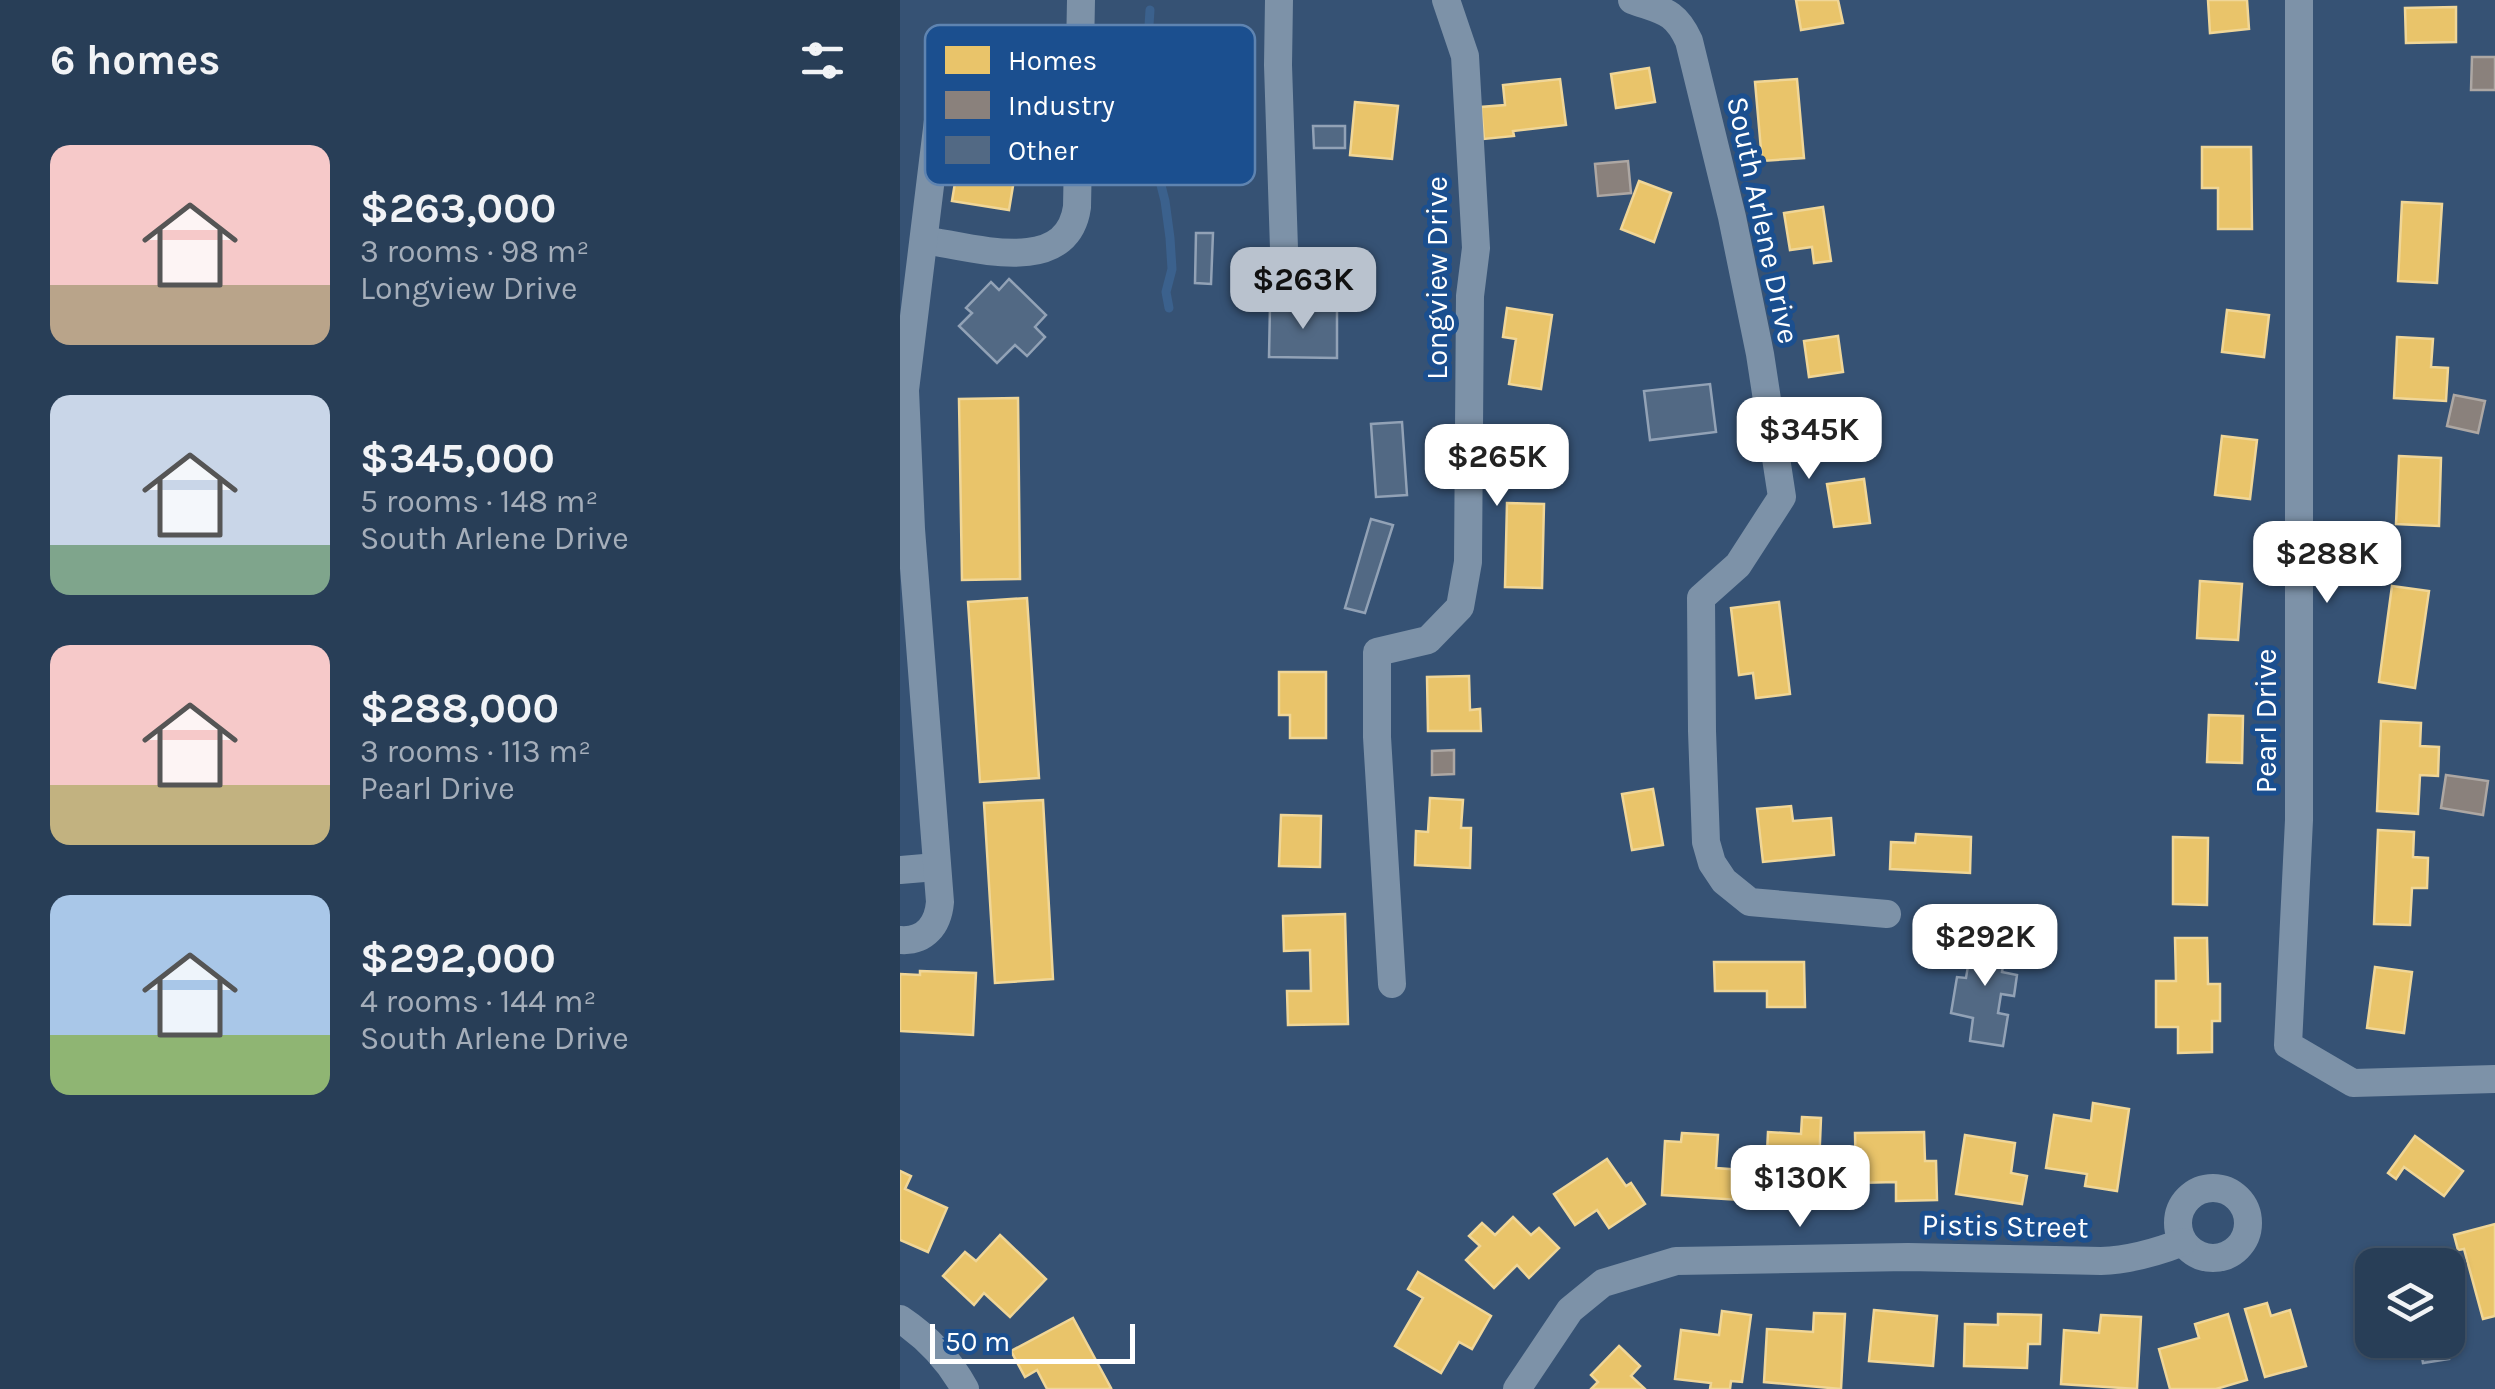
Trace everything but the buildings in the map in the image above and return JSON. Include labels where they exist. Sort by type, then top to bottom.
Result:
[{"type":"street","points":[[1080,0],[1080,25]]},
{"type":"street","points":[[1279,0],[1284,249]]},
{"type":"street","name":"Longview Drive","points":[[1392,984],[1377,652],[1428,640],[1460,608],[1468,562],[1470,296],[1476,248],[1465,56],[1446,0]]},
{"type":"street","name":"South Arlene Drive","points":[[1632,0],[1667,13],[1682,24],[1689,41],[1732,217],[1760,354],[1782,497],[1738,565],[1701,598],[1706,842],[1724,882],[1750,902],[1888,914]]},
{"type":"street","name":"Pearl Drive","points":[[2299,0],[2299,820],[2288,1045],[2353,1083],[2495,1079]]},
{"type":"street","points":[[900,940],[910,941],[932,928],[939,916],[940,902],[911,529],[906,403],[930,185]]},
{"type":"street","points":[[924,240],[1022,253],[1044,250],[1068,234],[1075,221],[1077,185]]},
{"type":"street","points":[[900,870],[936,866]]},
{"type":"street","name":"Pistis Street","points":[[1518,1389],[1570,1310],[1592,1292],[1604,1283],[1676,1261],[1908,1257],[2101,1261],[2154,1254],[2183,1242]]},
{"type":"street","points":[[900,1319],[938,1350],[964,1389]]},
{"type":"waterway","points":[[1149,25],[1150,10]]},
{"type":"waterway","points":[[1161,185],[1170,238],[1172,269],[1166,292],[1169,308]]}]
